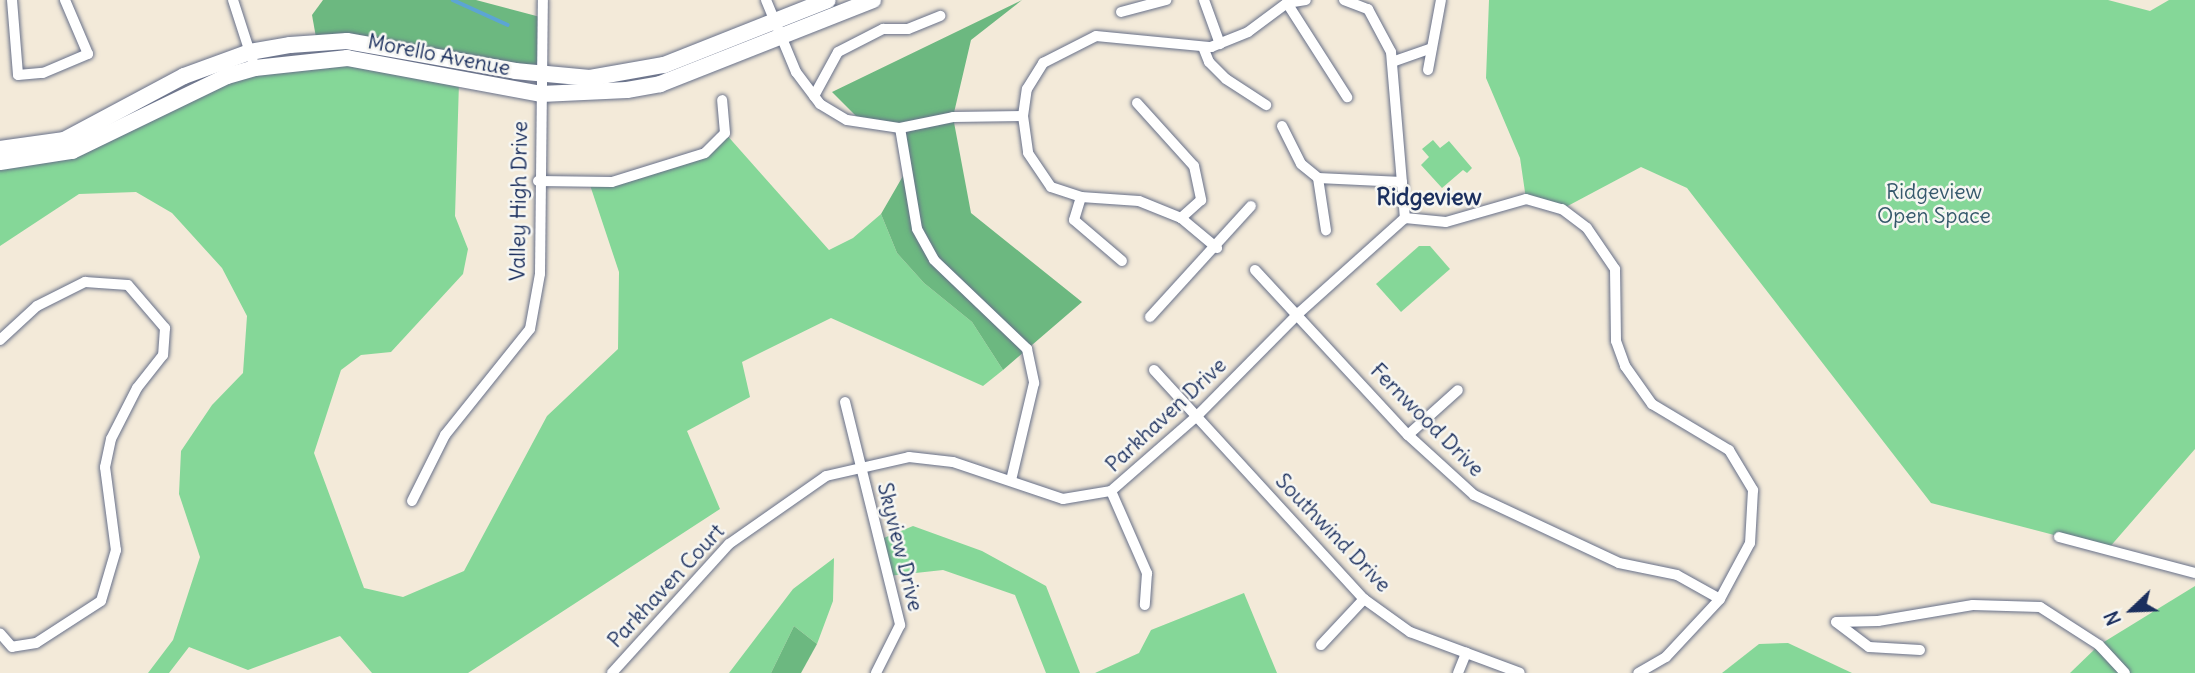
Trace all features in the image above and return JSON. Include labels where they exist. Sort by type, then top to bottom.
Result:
[{"type":"street","points":[[12,0],[18,75],[43,73],[88,54],[65,0]]},
{"type":"street","points":[[233,0],[253,60]]},
{"type":"street","name":"Valley High Drive","points":[[412,501],[445,435],[530,329],[540,274],[538,181],[543,0]]},
{"type":"street","points":[[766,0],[774,20],[785,36],[796,72],[814,96],[847,120],[900,128],[953,117],[1023,116]]},
{"type":"street","name":"Morello Avenue","points":[[0,149],[64,140],[184,76],[347,41],[541,74],[590,78],[664,65],[828,0]]},
{"type":"street","name":"Morello Avenue","points":[[0,162],[72,151],[226,76],[253,60],[346,58],[541,94],[660,84],[873,0]]},
{"type":"street","points":[[1121,12],[1166,0]]},
{"type":"street","points":[[1204,0],[1220,44]]},
{"type":"street","points":[[1217,248],[1181,218],[1139,201],[1081,197],[1051,187],[1028,153],[1023,116],[1027,89],[1043,63],[1096,36],[1203,47],[1220,44],[1248,32],[1287,3],[1306,0]]},
{"type":"street","points":[[1345,0],[1370,4],[1392,62],[1405,218],[1446,222],[1526,199],[1562,209],[1587,228],[1615,269],[1616,341],[1625,366],[1652,404],[1728,450],[1753,490],[1750,543],[1720,599],[1666,657],[1638,673]]},
{"type":"street","points":[[1428,70],[1441,0]]},
{"type":"street","points":[[1287,3],[1347,97]]},
{"type":"street","points":[[814,96],[838,52],[883,29],[908,29],[941,16]]},
{"type":"street","points":[[1203,47],[1209,62],[1226,79],[1266,105]]},
{"type":"street","points":[[1392,62],[1432,48]]},
{"type":"street","points":[[538,181],[612,182],[705,153],[726,133],[722,100]]},
{"type":"street","points":[[1137,103],[1194,166],[1201,200],[1181,218]]},
{"type":"street","points":[[1282,126],[1301,164],[1318,178],[1402,182]]},
{"type":"street","points":[[900,128],[917,229],[934,260],[1027,349],[1034,383],[1011,480]]},
{"type":"street","points":[[1318,178],[1326,230]]},
{"type":"street","points":[[1081,197],[1074,220],[1122,261]]},
{"type":"street","points":[[1150,317],[1217,248],[1251,206]]},
{"type":"street","name":"Parkhaven Drive","points":[[859,467],[909,457],[953,462],[1063,499],[1111,491],[1197,416],[1299,313],[1405,218]]},
{"type":"street","name":"Fernwood Drive","points":[[1255,270],[1299,313],[1408,435],[1474,495],[1619,563],[1677,575],[1720,599]]},
{"type":"street","points":[[0,340],[37,306],[85,282],[128,285],[164,328],[163,355],[137,388],[111,439],[105,467],[116,550],[101,601],[36,643],[12,647],[0,633]]},
{"type":"street","name":"Southwind Drive","points":[[1154,370],[1364,599],[1410,632],[1520,673]]},
{"type":"street","points":[[1408,435],[1458,390]]},
{"type":"street","name":"Skyview Drive","points":[[845,402],[900,625],[876,673]]},
{"type":"street","name":"Parkhaven Court","points":[[612,673],[729,544],[826,476],[859,467]]},
{"type":"street","points":[[1111,491],[1147,573],[1145,605]]},
{"type":"street","points":[[2059,537],[2195,573]]},
{"type":"street","points":[[1321,645],[1364,599]]},
{"type":"street","points":[[1920,650],[1869,647],[1836,622],[1878,621],[1973,605],[2040,607],[2099,645],[2125,673]]},
{"type":"street","points":[[1458,673],[1466,653]]},
{"type":"green space","points":[[323,0],[476,0],[544,18],[541,74],[317,43],[312,15]]},
{"type":"green space","points":[[1022,0],[971,40],[953,117],[971,213],[1082,302],[1003,370],[972,322],[924,283],[897,253],[881,214],[907,169],[900,128],[864,124],[832,92]]},
{"type":"green space","name":"Ridgeview Open Space","points":[[1489,0],[2108,0],[2150,11],[2169,0],[2195,0],[2195,449],[2108,549],[1931,503],[1687,188],[1641,167],[1562,209],[1526,199],[1520,158],[1486,78]]},
{"type":"green space","points":[[347,58],[459,82],[455,216],[468,249],[463,274],[391,352],[361,355],[341,370],[314,453],[364,588],[403,597],[464,571],[547,416],[618,349],[619,272],[589,182],[612,182],[705,153],[725,133],[829,250],[853,238],[881,214],[897,253],[924,283],[972,322],[1003,370],[983,386],[831,318],[742,362],[750,397],[687,431],[720,509],[468,673],[372,673],[340,636],[248,670],[189,647],[169,673],[148,673],[173,640],[200,557],[179,494],[181,451],[212,405],[243,373],[247,316],[222,268],[172,213],[136,192],[79,194],[0,246],[0,162],[72,151],[227,76]]},
{"type":"green space","points":[[1433,140],[1440,148],[1449,141],[1472,168],[1467,173],[1463,170],[1442,188],[1421,165],[1429,157],[1422,149]]},
{"type":"green space","points":[[1419,246],[1430,246],[1450,269],[1401,312],[1376,284]]},
{"type":"green space","points":[[913,526],[982,551],[1046,586],[1080,673],[1046,673],[1015,595],[943,570],[888,576],[879,540]]},
{"type":"green space","points":[[834,558],[833,601],[817,644],[794,626],[771,673],[729,673],[793,589]]},
{"type":"green space","points":[[2195,586],[2195,673],[2070,673],[2099,645]]},
{"type":"green space","points":[[1244,593],[1277,673],[1095,673],[1139,653],[1151,630]]},
{"type":"green space","points":[[794,626],[817,644],[801,673],[771,673]]},
{"type":"green space","points":[[1788,643],[1852,673],[1722,673],[1759,644]]},
{"type":"waterway","points":[[453,0],[508,25]]},
{"type":"district","name":"Ridgeview","points":[[1429,197]]}]
